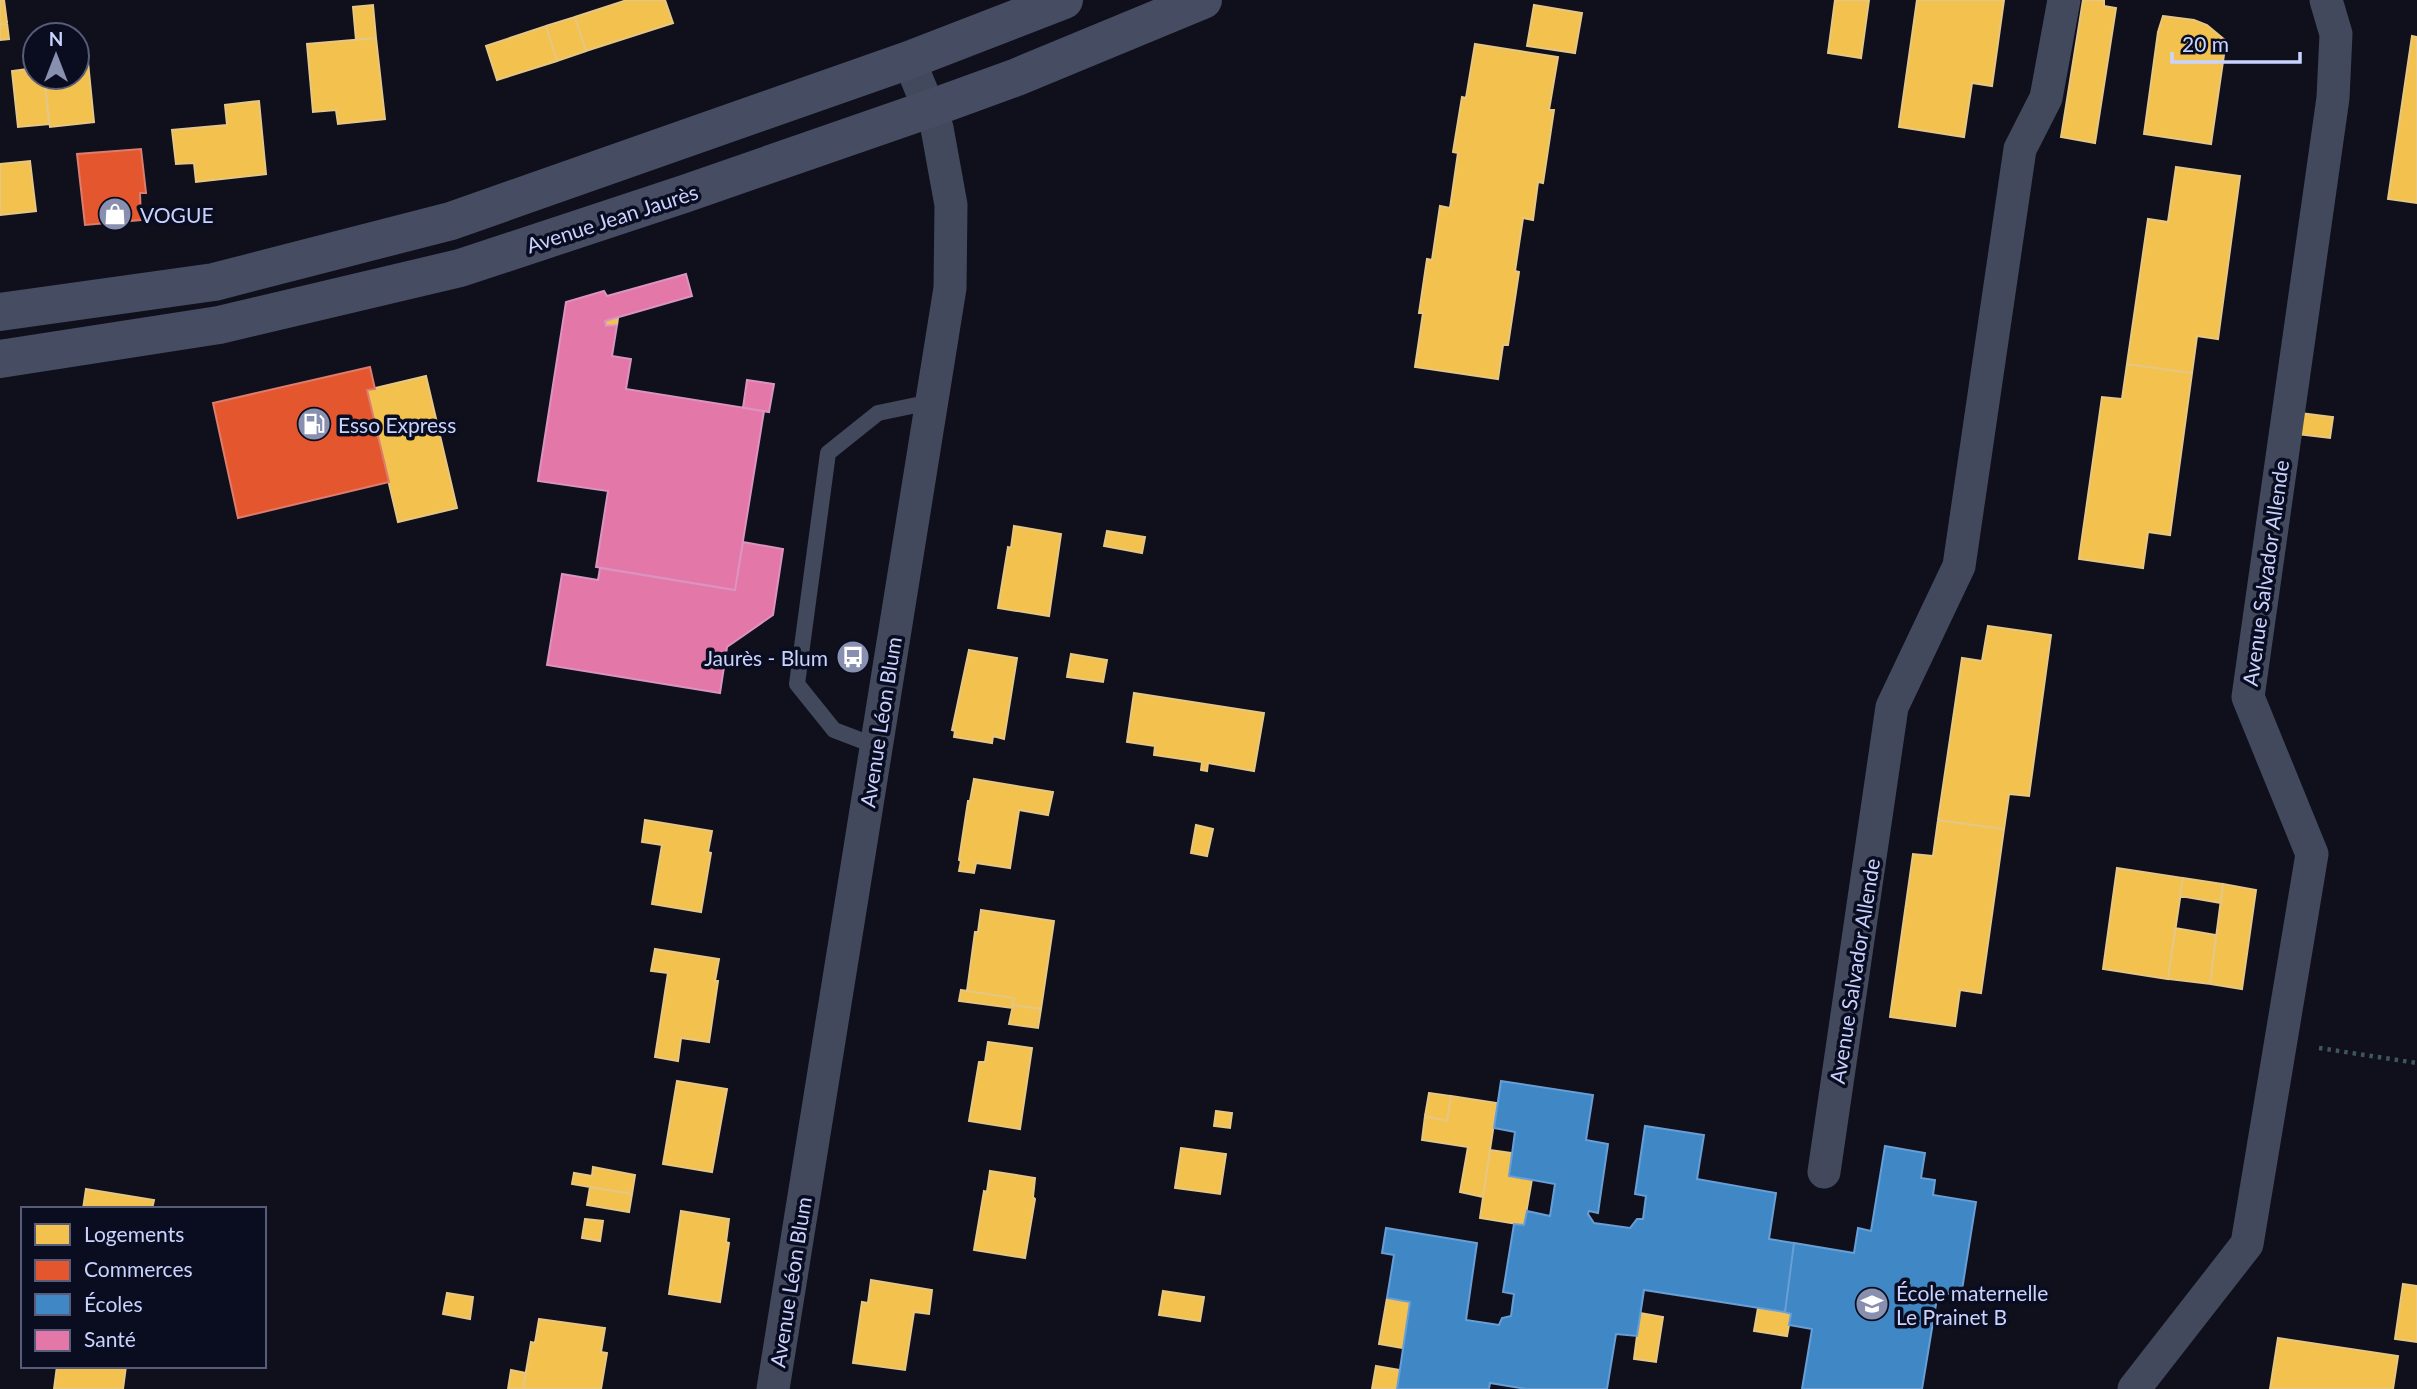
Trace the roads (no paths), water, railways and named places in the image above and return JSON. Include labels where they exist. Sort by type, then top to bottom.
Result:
[{"type":"main road","points":[[0,312],[214,282],[451,221],[909,60],[1064,0]]},
{"type":"main road","name":"Avenue Jean Jaurès","points":[[0,359],[219,325],[460,268],[929,109],[1017,77],[1203,0]]},
{"type":"street","name":"Avenue Salvador Allende","points":[[1824,1172],[1892,707],[1959,566],[2020,149],[2046,98],[2064,0]]},
{"type":"street","name":"Avenue Salvador Allende","points":[[2134,1389],[2247,1244],[2312,854],[2248,697],[2333,98],[2336,34],[2326,0]]},
{"type":"street","name":"Avenue Léon Blum","points":[[773,1389],[950,288],[951,205],[937,128],[909,60]]},
{"type":"lane","points":[[876,746],[834,730],[797,684],[828,453],[878,413],[932,402]]},
{"type":"place","name":"VOGUE","points":[[115,214]]},
{"type":"place","name":"Esso Express","points":[[314,424]]},
{"type":"place","name":"Jaurès - Blum","points":[[853,657]]},
{"type":"place","name":"École maternelle Le Prainet B","points":[[1872,1304]]}]
